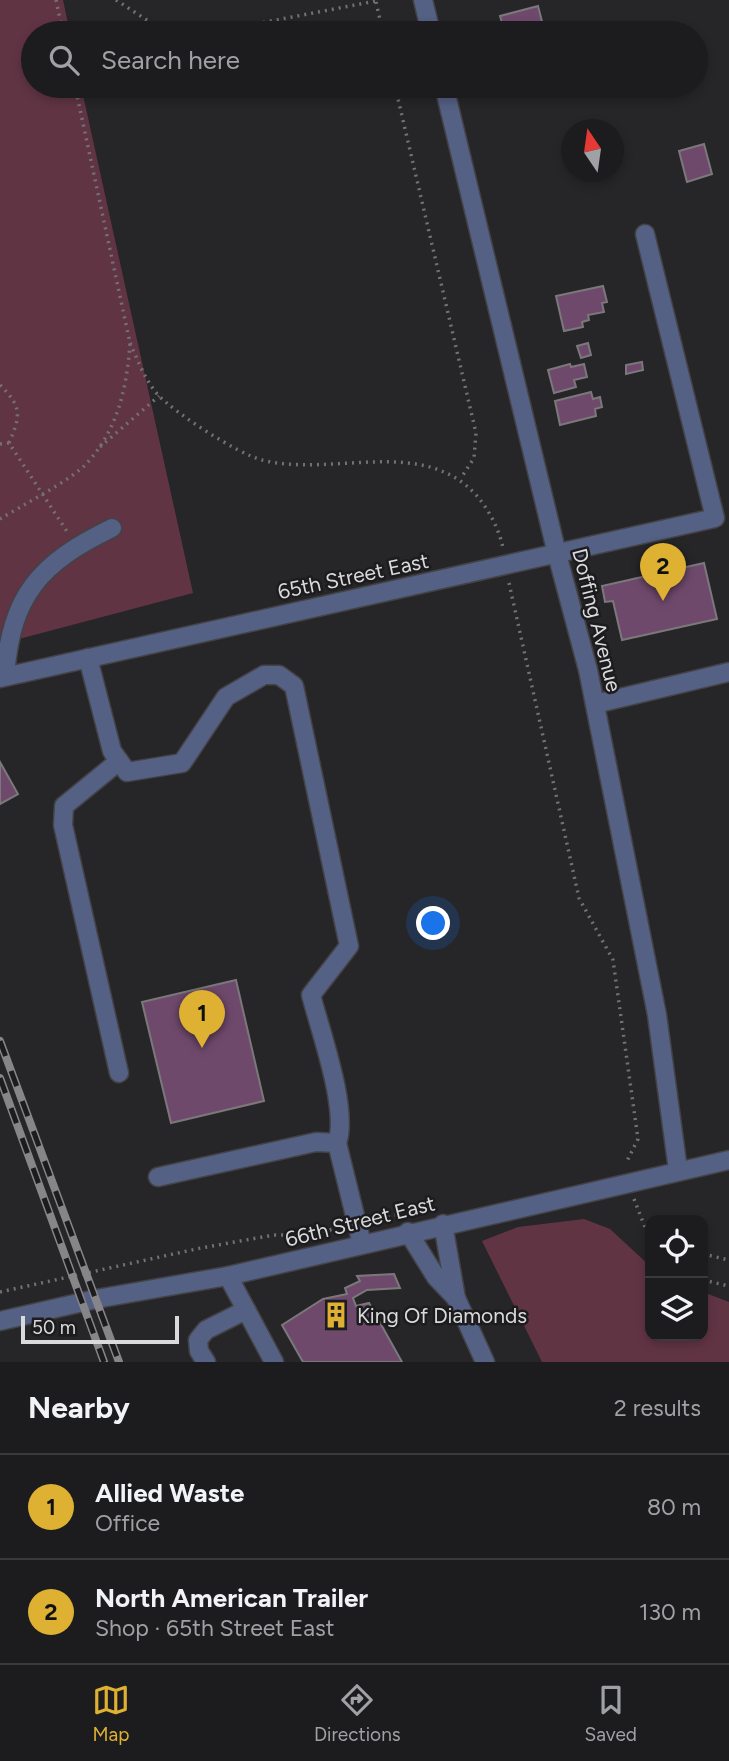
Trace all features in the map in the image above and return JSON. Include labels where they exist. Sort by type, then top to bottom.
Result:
[{"type":"street","points":[[423,0],[428,21]]},
{"type":"street","name":"Doffing Avenue","points":[[447,98],[595,704],[657,1015],[678,1170]]},
{"type":"street","name":"65th Street East","points":[[3,677],[715,518],[645,234]]},
{"type":"street","points":[[3,677],[8,644],[23,599],[62,556],[112,528]]},
{"type":"street","points":[[88,658],[112,751],[127,772],[182,763],[226,697],[264,675],[279,675],[294,686],[349,946],[311,995],[337,1093],[341,1132],[337,1143],[362,1244]]},
{"type":"street","points":[[595,704],[729,672]]},
{"type":"street","points":[[119,761],[64,806],[63,825],[119,1073]]},
{"type":"street","points":[[158,1177],[316,1142],[337,1143]]},
{"type":"street","name":"66th Street East","points":[[0,1321],[89,1300],[228,1276],[408,1232],[729,1160]]},
{"type":"street","points":[[443,1224],[456,1298],[485,1362]]},
{"type":"street","points":[[408,1232],[436,1277],[456,1298]]},
{"type":"street","points":[[228,1276],[274,1362]]},
{"type":"street","points":[[206,1362],[199,1351],[198,1340],[206,1330],[246,1310]]},
{"type":"path","points":[[56,0],[60,21]]},
{"type":"path","points":[[116,0],[148,21]]},
{"type":"path","points":[[271,21],[375,1],[380,21]]},
{"type":"path","points":[[78,98],[130,343],[143,374],[159,396],[208,432],[260,460],[299,465],[398,462],[442,470],[461,478],[486,506],[501,539],[579,898],[613,960],[638,1139],[626,1164]]},
{"type":"path","points":[[398,98],[476,433],[474,458],[461,478]]},
{"type":"path","points":[[0,519],[86,465],[113,427],[128,378],[130,343]]},
{"type":"path","points":[[0,385],[15,400],[19,421],[9,443]]},
{"type":"path","points":[[96,451],[124,430],[159,396]]},
{"type":"path","points":[[0,444],[9,443]]},
{"type":"path","points":[[9,443],[58,517]]},
{"type":"path","points":[[0,1292],[201,1248],[274,1235],[306,1235],[438,1206]]},
{"type":"path","points":[[708,1255],[729,1261]]},
{"type":"path","points":[[708,1281],[729,1286]]},
{"type":"shaded area","points":[[0,0],[63,0],[67,21],[21,21],[21,98],[84,98],[193,593],[0,644]]},
{"type":"shaded area","points":[[584,1219],[610,1229],[645,1261],[645,1341],[708,1341],[708,1294],[729,1302],[729,1362],[542,1362],[482,1241],[518,1227]]},
{"type":"building","points":[[538,6],[542,21],[501,21],[500,16]]},
{"type":"building","points":[[704,144],[712,174],[687,182],[679,151]]},
{"type":"building","points":[[603,286],[607,302],[602,303],[604,312],[588,315],[589,320],[582,322],[583,327],[564,331],[556,296]]},
{"type":"building","points":[[588,343],[591,355],[581,358],[577,346]]},
{"type":"building","points":[[642,362],[643,370],[626,374],[626,365]]},
{"type":"building","points":[[570,364],[571,367],[584,364],[587,377],[574,380],[576,387],[554,393],[548,370]]},
{"type":"building","points":[[591,392],[593,399],[600,397],[602,407],[595,409],[596,416],[560,425],[555,401]]},
{"type":"building","points":[[704,563],[717,619],[622,640],[613,601],[605,602],[602,586]]},
{"type":"building","points":[[0,762],[18,794],[0,804]]},
{"type":"building","points":[[236,980],[264,1101],[171,1123],[142,1002]]},
{"type":"building","name":"King Of Diamonds","points":[[394,1274],[400,1288],[367,1290],[353,1298],[356,1306],[369,1303],[402,1362],[303,1362],[282,1325],[323,1299],[347,1294],[345,1288],[360,1281],[357,1276]]},
{"type":"railway","points":[[0,1041],[119,1362]]},
{"type":"railway","points":[[0,1078],[104,1362]]},
{"type":"place","name":"North American Trailer","points":[[663,601]]},
{"type":"place","name":"Allied Waste","points":[[202,1048]]},
{"type":"place","name":"King Of Diamonds","points":[[336,1315]]}]
